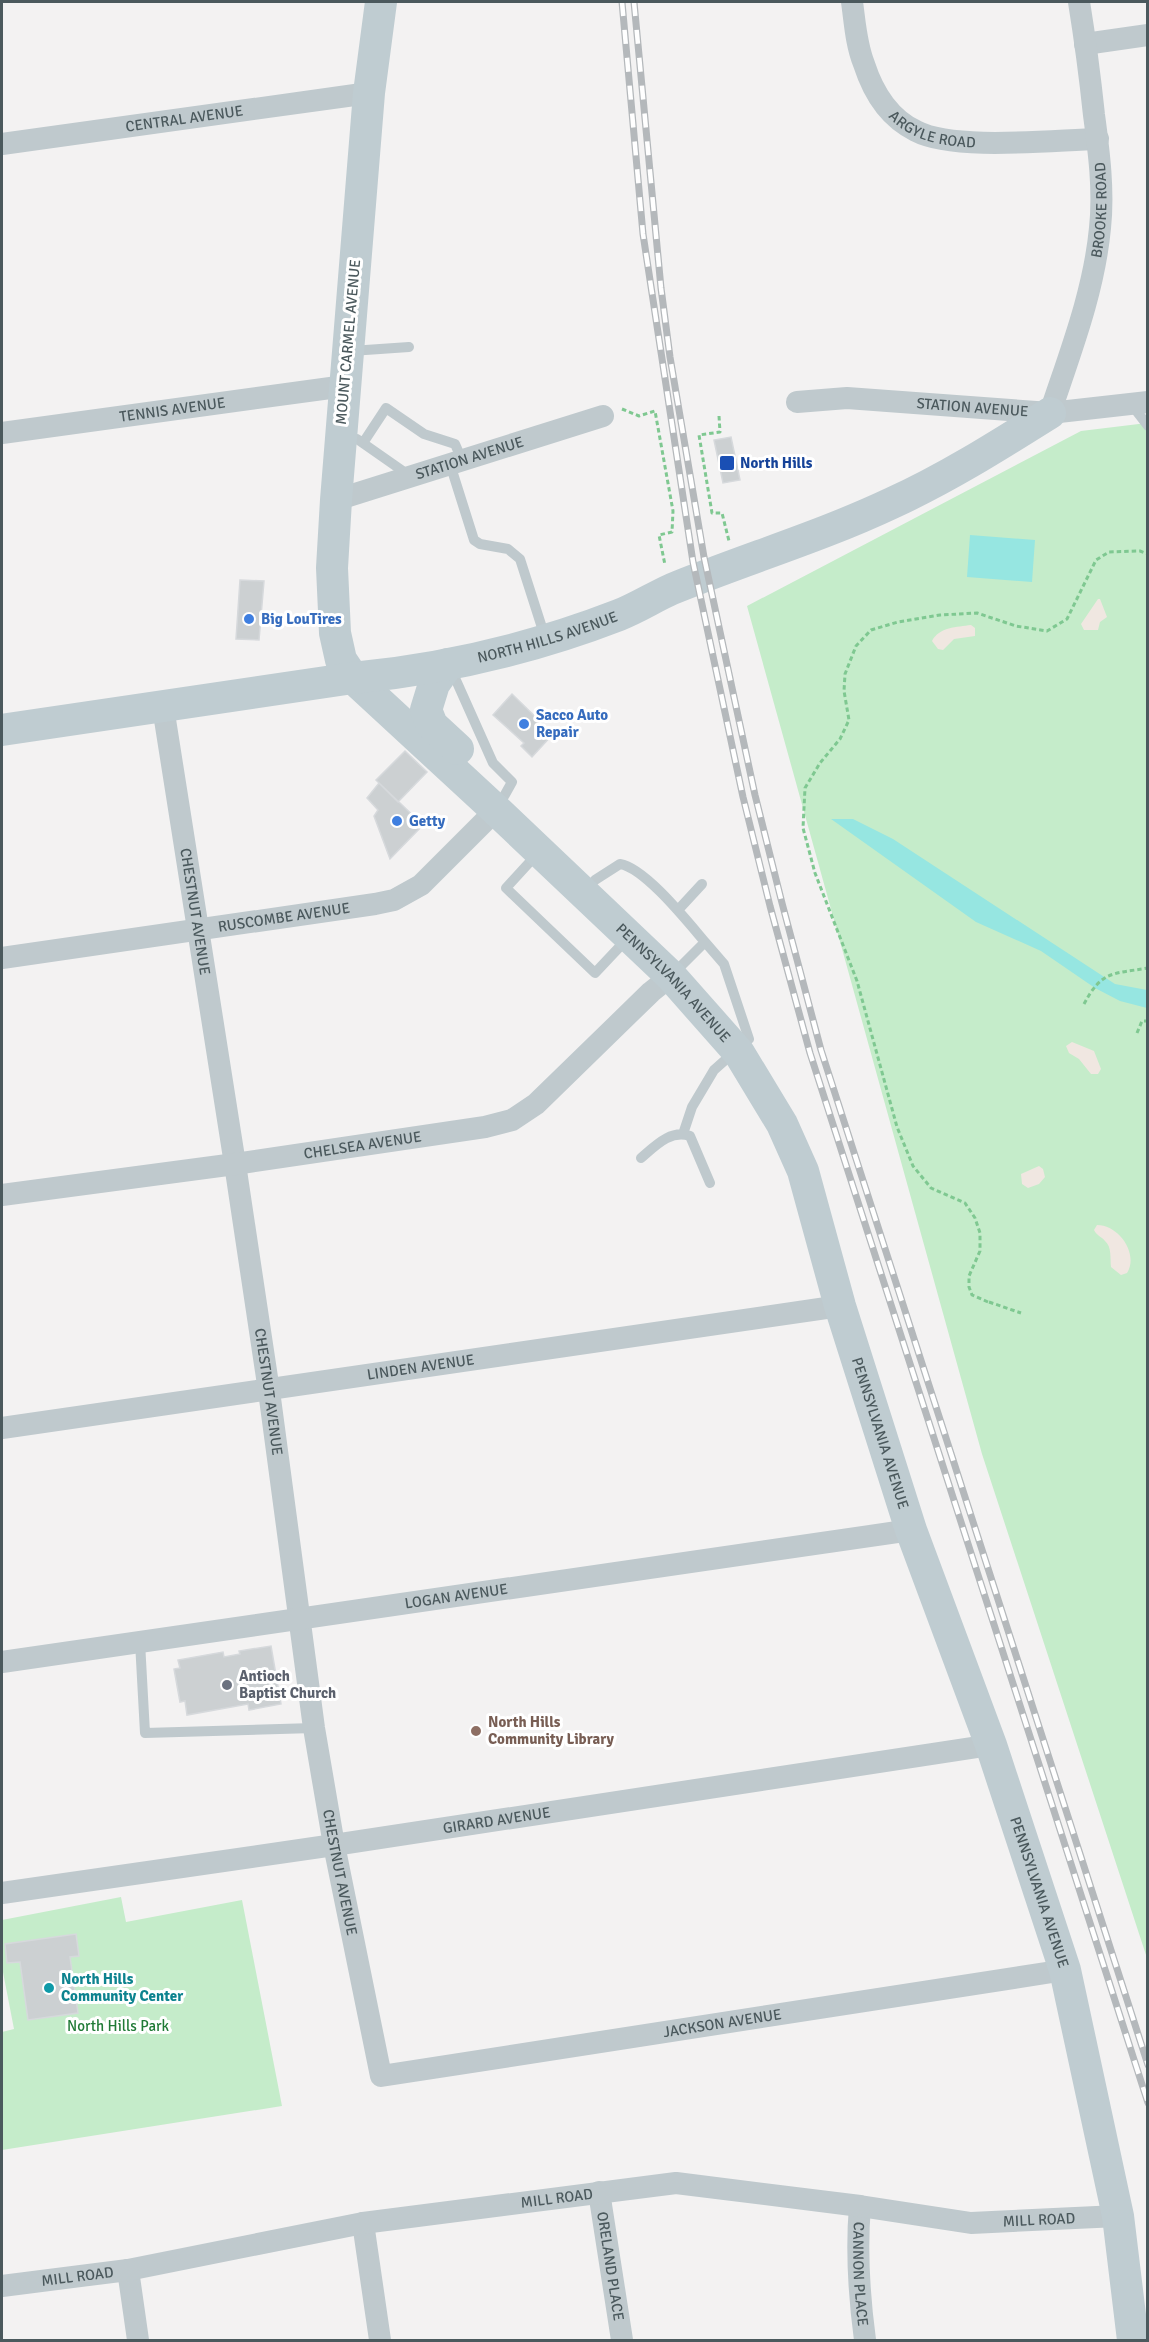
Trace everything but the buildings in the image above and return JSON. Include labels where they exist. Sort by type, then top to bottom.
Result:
[{"type":"main road","name":"MOUNT CARMEL AVENUE","points":[[353,678],[341,660],[335,633],[332,568],[336,500],[352,435],[345,386],[369,93],[381,2]]},
{"type":"main road","name":"NORTH HILLS AVENUE","points":[[2,730],[353,678],[394,674],[546,641],[621,615],[671,590],[817,536],[893,503],[932,483],[1050,413]]},
{"type":"main road","points":[[448,664],[434,684],[426,710],[432,725],[465,735],[496,810]]},
{"type":"main road","name":"PENNSYLVANIA AVENUE","points":[[353,678],[671,976],[736,1049],[782,1124],[803,1171],[840,1306],[911,1530],[991,1745],[1065,1970],[1118,2216],[1134,2340]]},
{"type":"street","name":"ARGYLE ROAD","points":[[852,2],[858,43],[870,80],[888,109],[901,122],[917,132],[954,140],[989,143],[1098,139]]},
{"type":"street","name":"BROOKE ROAD","points":[[1050,413],[1095,265],[1101,227],[1098,139],[1079,2]]},
{"type":"street","points":[[1085,44],[1148,34]]},
{"type":"street","name":"CENTRAL AVENUE","points":[[2,144],[369,93]]},
{"type":"street","name":"TENNIS AVENUE","points":[[2,433],[345,386]]},
{"type":"street","name":"STATION AVENUE","points":[[797,402],[847,398],[1050,413],[1139,403]]},
{"type":"street","name":"STATION AVENUE","points":[[336,500],[612,412]]},
{"type":"street","name":"CHESTNUT AVENUE","points":[[163,707],[235,1164],[314,1728],[334,1845],[381,2076]]},
{"type":"street","name":"RUSCOMBE AVENUE","points":[[2,958],[197,931],[394,900],[421,885],[496,810]]},
{"type":"street","name":"CHELSEA AVENUE","points":[[2,1195],[235,1164],[485,1127],[512,1120],[536,1104],[651,992],[671,976]]},
{"type":"street","name":"LINDEN AVENUE","points":[[2,1428],[840,1306]]},
{"type":"street","name":"LOGAN AVENUE","points":[[2,1662],[911,1530]]},
{"type":"street","name":"GIRARD AVENUE","points":[[2,1893],[991,1745]]},
{"type":"street","name":"JACKSON AVENUE","points":[[381,2076],[1065,1970]]},
{"type":"street","name":"MILL ROAD","points":[[2,2286],[128,2270],[363,2223],[676,2183],[860,2206],[971,2223],[1118,2216]]},
{"type":"street","name":"ORELAND PLACE","points":[[599,2192],[622,2340]]},
{"type":"street","name":"CANNON PLACE","points":[[860,2206],[857,2245],[858,2289],[865,2340]]},
{"type":"street","points":[[363,2223],[380,2340]]},
{"type":"street","points":[[128,2270],[138,2340]]},
{"type":"lane","points":[[348,352],[409,347]]},
{"type":"lane","points":[[1139,403],[1148,426]]},
{"type":"lane","points":[[410,477],[352,435],[386,408],[424,434],[455,444],[456,462],[474,540],[480,544],[508,549],[520,559],[546,641]]},
{"type":"lane","points":[[540,851],[506,888],[595,973],[630,936]]},
{"type":"lane","points":[[583,892],[595,880],[620,864],[631,866],[678,910],[724,964],[749,1039],[714,1070],[692,1107],[683,1134]]},
{"type":"lane","points":[[678,910],[702,884]]},
{"type":"lane","points":[[671,976],[705,942]]},
{"type":"lane","points":[[641,1158],[664,1139],[683,1134],[690,1136],[710,1183]]},
{"type":"lane","points":[[140,1642],[145,1733],[314,1728]]},
{"type":"path","points":[[612,412],[639,416],[655,411],[673,511],[672,532],[660,535],[666,569]]},
{"type":"path","points":[[718,416],[720,432],[699,435],[712,513],[722,513],[730,543]]},
{"type":"path","points":[[1021,1313],[972,1295],[969,1276],[980,1251],[980,1233],[975,1218],[965,1203],[931,1188],[912,1166],[897,1127],[857,981],[815,873],[803,828],[806,788],[820,763],[840,739],[849,720],[844,691],[845,674],[856,646],[871,630],[898,622],[940,615],[977,613],[1016,626],[1047,631],[1067,619],[1096,560],[1109,552],[1140,551],[1148,554]]},
{"type":"path","points":[[1084,1004],[1092,989],[1104,977],[1148,968]]},
{"type":"path","points":[[1137,1033],[1142,1021],[1148,1021]]},
{"type":"green space","points":[[1147,423],[1147,1958],[982,1454],[747,606],[1081,431]]},
{"type":"green space","name":"North Hills Park","points":[[121,1897],[126,1922],[242,1900],[282,2106],[2,2150],[2,2032],[14,2029],[2,1967],[2,1920]]},
{"type":"sand","points":[[1098,599],[1107,617],[1100,622],[1098,630],[1084,630],[1081,624]]},
{"type":"sand","points":[[971,625],[975,628],[975,636],[954,639],[943,650],[938,649],[932,641],[944,630]]},
{"type":"sand","points":[[1072,1042],[1094,1051],[1101,1069],[1098,1074],[1091,1074],[1079,1059],[1069,1053],[1066,1046]]},
{"type":"sand","points":[[1039,1166],[1043,1169],[1045,1177],[1039,1184],[1028,1188],[1022,1184],[1021,1174]]},
{"type":"sand","points":[[1097,1225],[1113,1230],[1125,1242],[1130,1257],[1127,1273],[1121,1275],[1111,1267],[1109,1246],[1096,1234],[1094,1230]]},
{"type":"water","points":[[970,535],[1035,540],[1032,582],[967,577]]},
{"type":"water","points":[[831,819],[853,819],[893,839],[1115,984],[1147,990],[1147,1008],[1120,1001],[1095,988],[1041,951],[976,922]]},
{"type":"railway","points":[[622,2],[643,234],[693,562],[743,797],[770,906],[810,1053],[1148,2103]]},
{"type":"railway","points":[[634,2],[661,288],[670,357],[704,557],[755,795],[821,1050],[1148,2065]]},
{"type":"place","name":"North Hills","points":[[727,463]]},
{"type":"place","name":"Big LouTires","points":[[249,619]]},
{"type":"place","name":"Sacco Auto Repair","points":[[524,724]]},
{"type":"place","name":"Getty","points":[[397,821]]},
{"type":"place","name":"Antioch Baptist Church","points":[[227,1685]]},
{"type":"place","name":"North Hills Community Library","points":[[476,1731]]},
{"type":"place","name":"North Hills Community Center","points":[[49,1988]]}]
